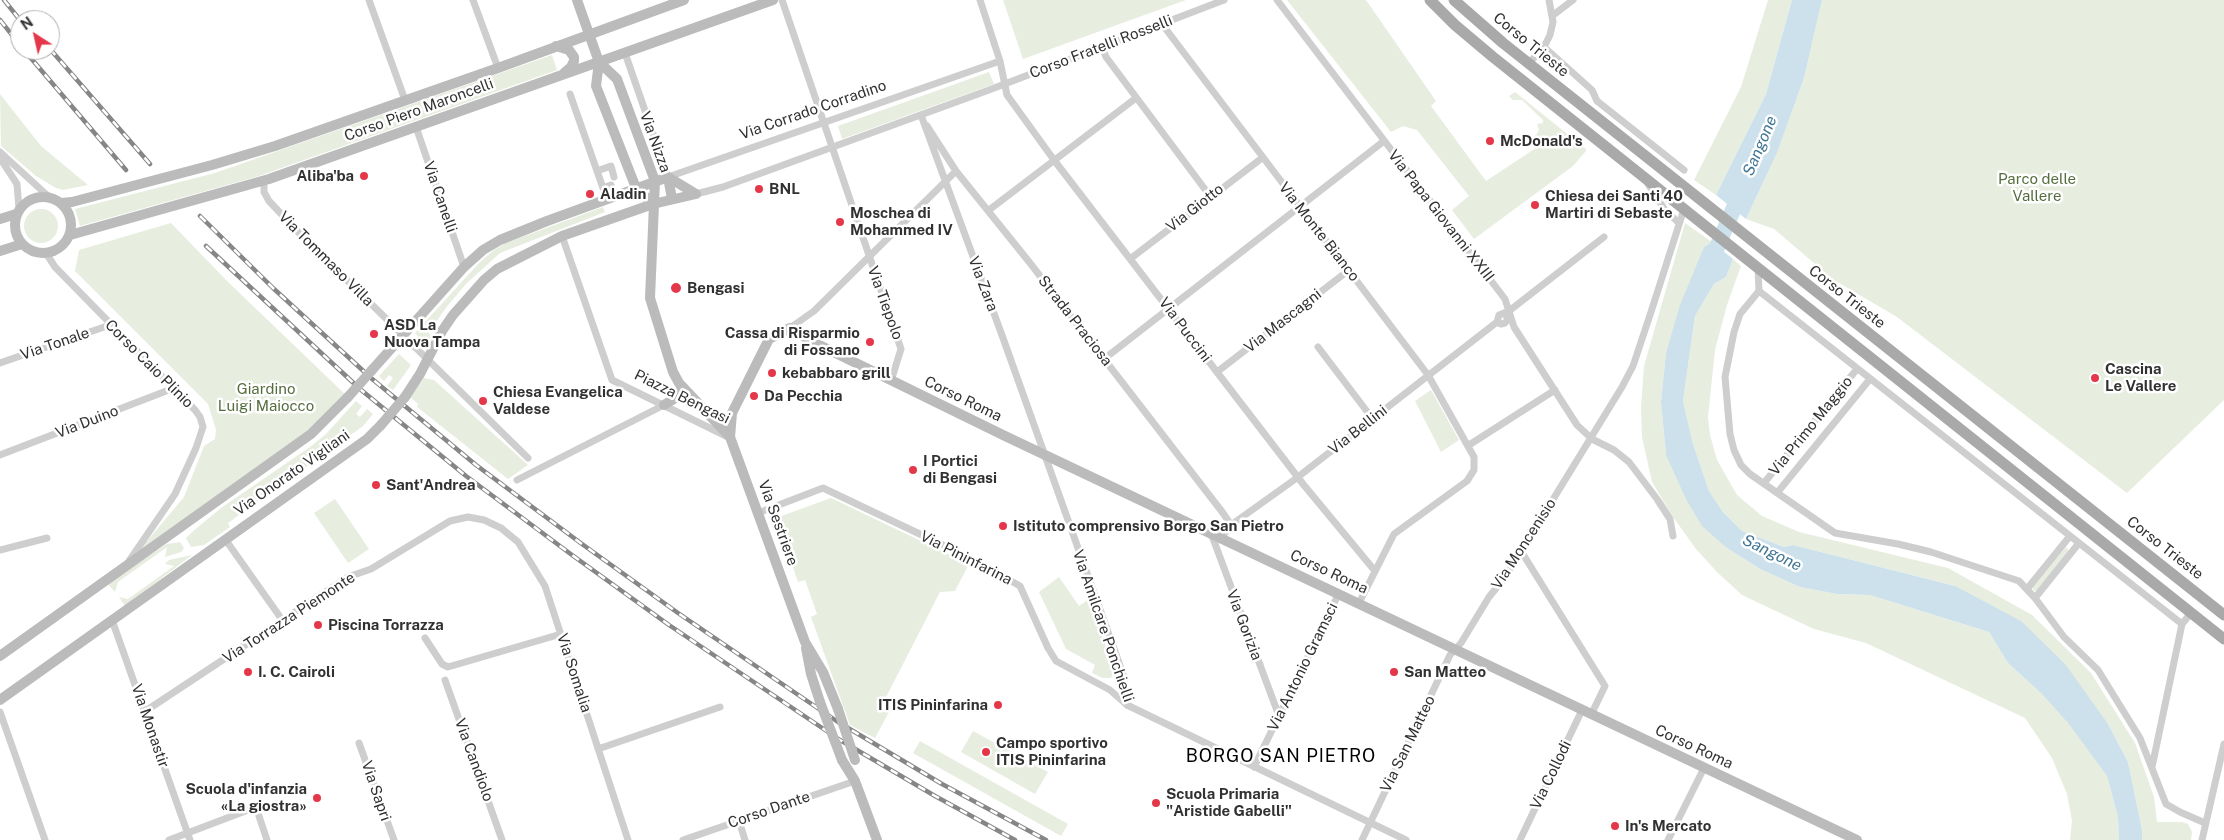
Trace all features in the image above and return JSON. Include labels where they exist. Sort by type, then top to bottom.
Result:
[{"type":"main road","name":"Via Nizza","points":[[576,0],[599,62],[616,79],[655,182],[654,204]]},
{"type":"main road","name":"Corso Piero Maroncelli","points":[[61,203],[72,202],[212,166],[275,146],[498,68],[684,0]]},
{"type":"main road","name":"Corso Piero Maroncelli","points":[[70,235],[264,180],[773,0]]},
{"type":"main road","points":[[1430,0],[1455,25],[1493,57],[1696,218],[1753,266],[2224,639]]},
{"type":"main road","name":"Corso Trieste","points":[[1454,0],[1529,64],[2224,614]]},
{"type":"main road","points":[[556,46],[569,50],[574,57],[571,67],[562,75]]},
{"type":"main road","name":"Via Nizza","points":[[599,62],[596,86],[636,188],[654,204]]},
{"type":"main road","points":[[668,177],[696,194]]},
{"type":"main road","points":[[668,177],[672,199]]},
{"type":"main road","name":"Via Corrado Corradino","points":[[636,188],[668,177]]},
{"type":"main road","name":"Via Onorato Vigliani","points":[[0,656],[311,434],[372,370],[464,266],[483,250],[500,240],[636,188]]},
{"type":"main road","points":[[562,236],[654,204],[696,194]]},
{"type":"main road","points":[[0,219],[18,212],[34,198],[49,197],[61,203],[70,216],[70,235],[61,246],[46,253],[32,253],[22,244],[15,228],[18,212]]},
{"type":"main road","name":"Piazza Bengasi","points":[[654,204],[650,298],[673,372],[682,387],[730,437]]},
{"type":"main road","name":"Via Onorato Vigliani","points":[[0,700],[367,439],[404,398],[427,360],[442,330],[484,280],[513,259],[562,236]]},
{"type":"main road","points":[[0,251],[22,244]]},
{"type":"main road","name":"Piazza Bengasi","points":[[732,414],[769,339],[790,328]]},
{"type":"main road","name":"Corso Roma","points":[[790,328],[891,381],[1857,840]]},
{"type":"main road","points":[[664,405],[677,397],[682,387]]},
{"type":"main road","name":"Via Sestriere","points":[[732,414],[730,437],[805,642],[811,674],[820,702],[842,760],[855,781],[877,840]]},
{"type":"main road","name":"Via Sestriere","points":[[805,642],[823,672],[838,709],[855,760],[855,781]]},
{"type":"street","points":[[369,0],[405,100]]},
{"type":"street","name":"Corso Piero Maroncelli","points":[[473,0],[498,68]]},
{"type":"street","name":"Via Tiepolo","points":[[782,0],[901,349],[891,381]]},
{"type":"street","name":"Via Puccini","points":[[980,0],[1000,61],[1007,94],[1054,160],[1130,259],[1298,477],[1374,571]]},
{"type":"street","name":"Corso Fratelli Rosselli","points":[[1005,83],[1224,0]]},
{"type":"street","name":"Via Papa Giovanni XXIII","points":[[1278,0],[1505,299],[1507,313],[1518,333],[1577,425],[1592,438]]},
{"type":"street","points":[[1529,64],[1544,47],[1550,35],[1552,16],[1549,0]]},
{"type":"street","points":[[1552,16],[1573,0]]},
{"type":"street","name":"Via Monte Bianco","points":[[1162,24],[1428,375],[1469,445]]},
{"type":"street","points":[[1102,47],[1106,57],[1210,196]]},
{"type":"street","points":[[1544,47],[1592,90],[1597,101],[1684,170]]},
{"type":"street","name":"Via Nizza","points":[[626,53],[668,177]]},
{"type":"street","name":"Via Corrado Corradino","points":[[668,177],[1000,61]]},
{"type":"street","points":[[696,194],[723,187],[1005,83]]},
{"type":"street","points":[[570,94],[603,188],[611,185],[613,190]]},
{"type":"street","points":[[989,210],[1136,98]]},
{"type":"street","name":"Strada Praciosa","points":[[921,115],[956,171],[989,210],[1231,525]]},
{"type":"street","name":"Via Zara","points":[[921,115],[944,182],[1004,338],[1044,454]]},
{"type":"street","name":"Via Canelli","points":[[416,127],[464,266]]},
{"type":"street","points":[[1104,359],[1384,141]]},
{"type":"street","points":[[0,152],[49,197]]},
{"type":"street","points":[[0,158],[17,184],[18,212]]},
{"type":"street","name":"Via Giotto","points":[[1130,259],[1262,158]]},
{"type":"street","points":[[597,170],[611,166],[614,177]]},
{"type":"street","points":[[790,328],[814,311],[956,171]]},
{"type":"street","points":[[1642,175],[1666,210],[1679,223]]},
{"type":"street","name":"Via Tommaso Villa","points":[[264,180],[264,192],[269,201],[303,237],[528,458]]},
{"type":"street","name":"Via Moncenisio","points":[[1455,649],[1521,551],[1592,438],[1633,366],[1684,209]]},
{"type":"street","name":"Piazza Bengasi","points":[[562,236],[612,380],[730,437]]},
{"type":"street","name":"Via Bellini","points":[[1221,538],[1231,525],[1298,477],[1497,322],[1501,324],[1506,323],[1508,319],[1507,313],[1604,237]]},
{"type":"street","name":"Corso Caio Plinio","points":[[46,253],[54,267],[194,410],[203,427],[196,448],[175,494],[127,565]]},
{"type":"street","points":[[1753,266],[1759,291],[2182,624]]},
{"type":"street","name":"Via Mascagni","points":[[1217,372],[1349,270]]},
{"type":"street","points":[[1759,291],[1740,314],[1734,332],[1725,377],[1730,434],[1734,450],[1741,465],[1777,493],[1835,533],[1864,537],[1931,552],[2019,581],[2035,598],[2064,637],[2098,670],[2140,738],[2166,804],[2205,823]]},
{"type":"street","name":"Via Tonale","points":[[0,363],[110,325]]},
{"type":"street","points":[[1318,346],[1372,418]]},
{"type":"street","name":"Via Primo Maggio","points":[[1764,483],[1858,369]]},
{"type":"street","name":"Via Primo Maggio","points":[[1777,493],[1870,379]]},
{"type":"street","name":"Via Duino","points":[[0,455],[174,388]]},
{"type":"street","points":[[1358,603],[1394,534],[1467,481],[1474,465],[1469,445],[1555,390]]},
{"type":"street","points":[[517,480],[664,405]]},
{"type":"street","points":[[1592,438],[1614,450],[1629,462],[1657,499],[1670,520],[1673,536]]},
{"type":"street","name":"Via Amilcare Ponchielli","points":[[1044,454],[1123,674],[1127,705],[1406,840]]},
{"type":"street","name":"Via Pininfarina","points":[[758,513],[823,488],[966,556],[1020,586],[1048,648],[1056,661],[1110,690],[1127,705]]},
{"type":"street","name":"Via Torrazza Piemonte","points":[[144,712],[348,577],[371,569],[450,521],[468,517],[492,523]]},
{"type":"street","name":"Via Somalia","points":[[492,523],[518,542],[546,586],[628,840]]},
{"type":"street","name":"Via Gorizia","points":[[1211,533],[1278,716]]},
{"type":"street","points":[[2027,589],[2070,536]]},
{"type":"street","points":[[0,550],[46,538]]},
{"type":"street","points":[[225,539],[283,621]]},
{"type":"street","points":[[2035,598],[2079,543]]},
{"type":"street","name":"Via Collodi","points":[[1520,840],[1587,713],[1605,686],[1521,551]]},
{"type":"street","name":"Via Antonio Gramsci","points":[[1254,767],[1338,593]]},
{"type":"street","points":[[2152,768],[2182,624],[2191,613]]},
{"type":"street","name":"Via Monastir","points":[[112,620],[189,836]]},
{"type":"street","points":[[424,638],[442,664],[448,667],[561,634]]},
{"type":"street","name":"Via San Matteo","points":[[1362,840],[1455,649]]},
{"type":"street","name":"Via Candiolo","points":[[445,680],[502,840]]},
{"type":"street","points":[[598,749],[720,707]]},
{"type":"street","points":[[0,712],[45,840]]},
{"type":"street","name":"Via Sapri","points":[[359,743],[394,840]]},
{"type":"street","points":[[2202,840],[2224,744]]},
{"type":"street","points":[[1668,840],[1704,768]]},
{"type":"street","name":"Corso Dante","points":[[683,840],[855,781]]},
{"type":"street","points":[[169,840],[189,836],[256,807],[267,840]]},
{"type":"street","points":[[739,821],[745,840]]},
{"type":"green space","points":[[1003,0],[1186,0],[1023,59]]},
{"type":"green space","points":[[1287,0],[1366,0],[1436,101],[1431,106],[1486,181],[1536,148],[1519,137],[1531,138],[1536,135],[1539,130],[1537,124],[1543,123],[1543,120],[1522,100],[1513,100],[1509,96],[1515,92],[1586,149],[1586,151],[1573,166],[1474,239],[1452,210],[1469,196],[1417,130],[1403,126],[1391,132]]},
{"type":"green space","points":[[1768,0],[1792,0],[1766,94],[1716,195],[1694,180],[1741,87]]},
{"type":"green space","name":"Parco delle Vallere","points":[[1822,0],[2224,0],[2224,400],[2127,493],[1897,317],[1834,280],[1774,229],[1746,219],[1777,153],[1804,78]]},
{"type":"green space","points":[[552,55],[557,70],[259,176],[80,226],[75,209],[215,173]]},
{"type":"green space","points":[[989,72],[994,84],[842,139],[838,126]]},
{"type":"green space","points":[[0,94],[41,146],[88,185],[63,190],[56,188],[36,176],[1,146]]},
{"type":"green space","points":[[603,207],[605,212],[500,253],[467,283],[448,305],[429,332],[431,337],[426,345],[415,333],[480,262],[494,250],[506,243]]},
{"type":"green space","points":[[41,209],[48,210],[53,214],[57,219],[57,233],[53,238],[48,242],[41,243],[34,242],[29,238],[25,233],[24,226],[25,219],[29,214],[34,210]]},
{"type":"green space","name":"Giardino Luigi Maiocco","points":[[171,223],[227,281],[348,397],[333,414],[127,565],[184,497],[204,446],[215,439],[216,430],[208,404],[75,271],[79,250]]},
{"type":"green space","points":[[1685,223],[1712,242],[1704,247],[1666,353],[1661,402],[1666,455],[1727,548],[1760,569],[1800,587],[1837,594],[1870,595],[1989,632],[2008,663],[2042,694],[2070,724],[2107,776],[2118,817],[2119,840],[2070,840],[2072,821],[2067,794],[2052,758],[2025,718],[1866,643],[1814,629],[1742,595],[1696,549],[1673,517],[1652,482],[1642,437],[1641,407],[1644,366]]},
{"type":"green space","points":[[1733,259],[1741,266],[1727,305],[1715,350],[1708,417],[1710,435],[1717,460],[1737,495],[1762,516],[1799,532],[1948,568],[2032,615],[2091,673],[2135,743],[2154,797],[2157,822],[2182,822],[2188,824],[2192,832],[2191,840],[2142,840],[2142,830],[2128,762],[2108,724],[1955,586],[1793,545],[1784,547],[1742,531],[1723,512],[1709,491],[1693,444],[1683,401],[1695,316],[1714,284],[1726,277]]},
{"type":"green space","points":[[399,354],[411,365],[393,390],[387,386],[393,378],[389,375],[384,381],[379,376]]},
{"type":"green space","points":[[424,378],[434,380],[528,465],[508,479],[417,407],[418,404],[410,397]]},
{"type":"green space","points":[[1431,390],[1459,440],[1441,452],[1415,401]]},
{"type":"green space","points":[[356,401],[362,406],[356,414],[360,417],[367,409],[373,414],[363,426],[228,523],[230,527],[204,545],[191,547],[186,538],[192,532],[221,508],[310,447],[326,434]]},
{"type":"green space","points":[[831,498],[969,564],[955,591],[940,592],[881,707],[889,712],[875,738],[850,725],[811,617],[817,614],[805,580],[798,582],[776,518]]},
{"type":"green space","points":[[335,499],[369,549],[348,563],[314,513]]},
{"type":"green space","points":[[180,542],[184,548],[181,552],[165,557],[167,547],[118,582],[115,592],[107,583],[167,544]]},
{"type":"green space","points":[[2066,547],[2069,551],[2037,591],[2034,591],[2032,587]]},
{"type":"green space","points":[[192,555],[125,606],[119,597],[128,599],[174,566],[165,564],[169,560]]},
{"type":"green space","points":[[1059,577],[1079,606],[1089,599],[1114,671],[1111,678],[1103,678],[1092,673],[1095,665],[1066,649],[1039,592]]},
{"type":"green space","points":[[973,731],[1048,772],[1035,794],[961,752]]},
{"type":"green space","points":[[920,741],[1068,824],[1061,836],[913,753]]},
{"type":"water","points":[[1792,0],[1822,0],[1804,78],[1777,153],[1746,219],[1716,195],[1766,94]]},
{"type":"water","points":[[1712,242],[1733,259],[1726,277],[1714,284],[1695,316],[1683,401],[1693,444],[1709,491],[1723,512],[1742,531],[1784,547],[1793,545],[1955,586],[2021,621],[2065,664],[2108,724],[2128,762],[2142,830],[2142,840],[2119,840],[2118,817],[2107,776],[2069,724],[2042,694],[2008,663],[1989,632],[1870,595],[1837,594],[1800,587],[1760,569],[1727,548],[1702,526],[1686,499],[1666,455],[1661,402],[1666,353],[1680,305],[1704,247]]},
{"type":"waterway","name":"Sangone","points":[[1709,266],[1742,189]]},
{"type":"railway","points":[[4,0],[12,10]]},
{"type":"railway","points":[[0,20],[10,32]]},
{"type":"railway","points":[[32,60],[126,170]]},
{"type":"railway","points":[[60,60],[150,164]]},
{"type":"railway","points":[[200,216],[273,288],[371,378],[476,465],[582,544],[678,613],[838,722],[942,784],[1046,840]]},
{"type":"railway","points":[[206,246],[360,389],[466,476],[572,555],[669,625],[840,740],[1015,840]]},
{"type":"place","name":"McDonald's","points":[[1490,141]]},
{"type":"place","name":"Aliba'ba","points":[[364,176]]},
{"type":"place","name":"BNL","points":[[759,189]]},
{"type":"place","name":"Aladin","points":[[590,194]]},
{"type":"place","name":"Chiesa dei Santi 40 Martiri di Sebaste","points":[[1535,205]]},
{"type":"place","name":"Moschea di Mohammed IV","points":[[840,222]]},
{"type":"place","name":"Bengasi","points":[[676,288]]},
{"type":"place","name":"ASD La Nuova Tampa","points":[[374,334]]},
{"type":"place","name":"Cassa di Risparmio di Fossano","points":[[870,342]]},
{"type":"place","name":"kebabbaro grill","points":[[772,373]]},
{"type":"place","name":"Cascina Le Vallere","points":[[2095,378]]},
{"type":"place","name":"Da Pecchia","points":[[754,396]]},
{"type":"place","name":"Chiesa Evangelica Valdese","points":[[483,401]]},
{"type":"place","name":"I Portici di Bengasi","points":[[913,470]]},
{"type":"place","name":"Sant'Andrea","points":[[376,485]]},
{"type":"place","name":"Istituto comprensivo Borgo San Pietro","points":[[1003,526]]},
{"type":"place","name":"Piscina Torrazza","points":[[318,625]]},
{"type":"place","name":"I. C. Cairoli","points":[[248,672]]},
{"type":"place","name":"San Matteo","points":[[1394,672]]},
{"type":"place","name":"ITIS Pininfarina","points":[[998,705]]},
{"type":"place","name":"Campo sportivo ITIS Pininfarina","points":[[986,752]]},
{"type":"place","name":"Scuola d'infanzia «La giostra»","points":[[317,798]]},
{"type":"place","name":"Scuola Primaria \"Aristide Gabelli\"","points":[[1156,803]]},
{"type":"place","name":"In's Mercato","points":[[1615,826]]},
{"type":"district","name":"BORGO SAN PIETRO","points":[[1281,756]]}]
